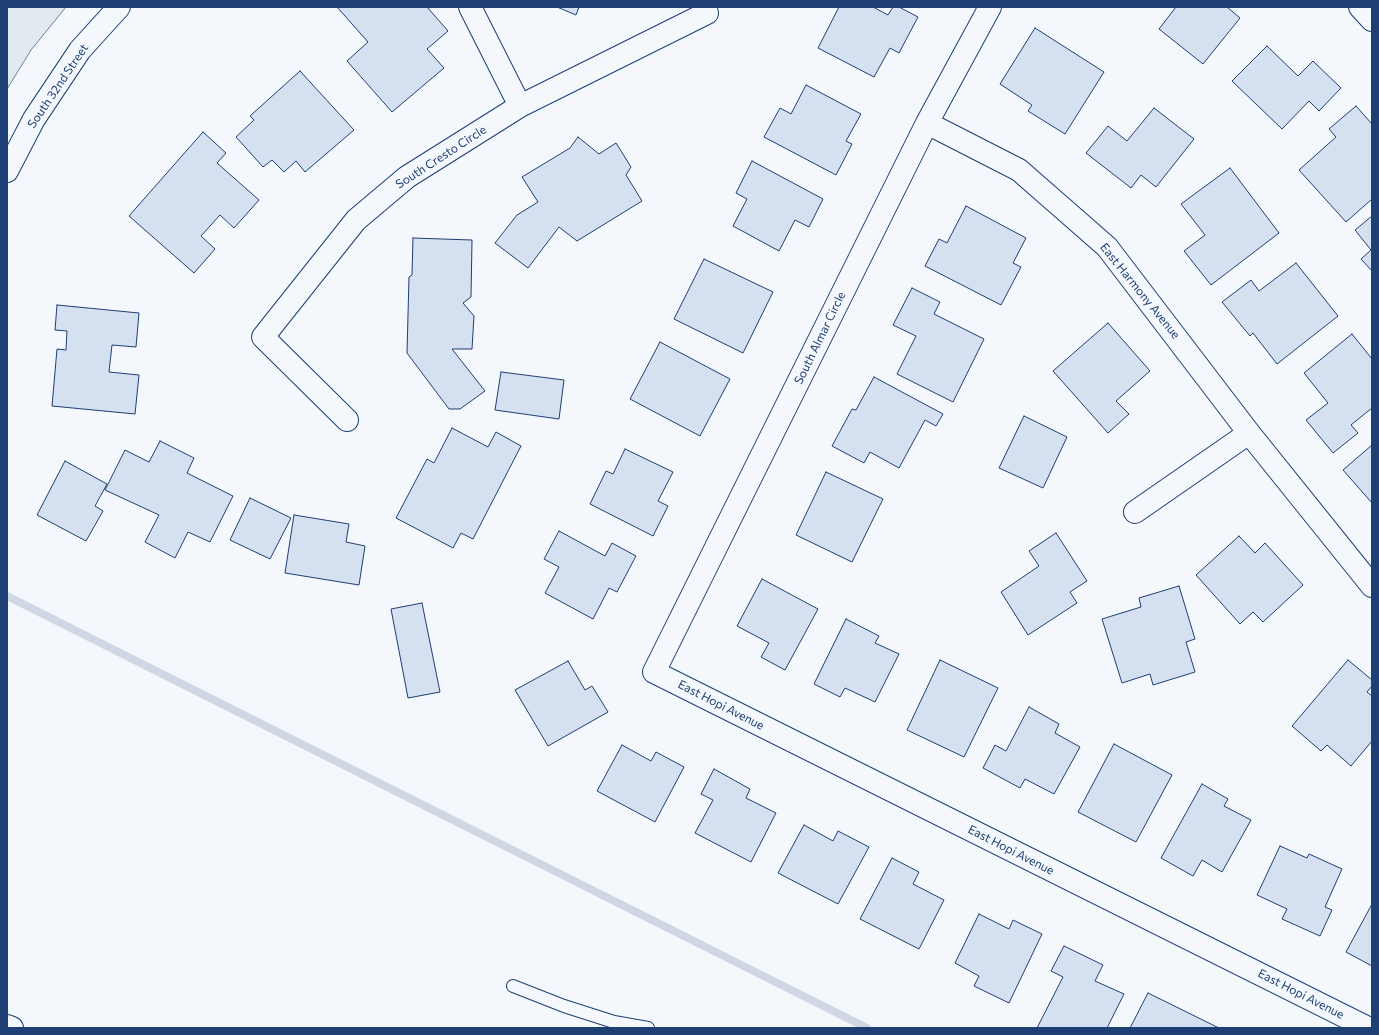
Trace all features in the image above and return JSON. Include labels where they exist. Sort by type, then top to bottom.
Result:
[{"type":"main road","name":"South 32nd Street","points":[[7,171],[34,119],[80,50],[119,7]]},
{"type":"main road","points":[[470,7],[520,106]]},
{"type":"main road","name":"South Almar Circle","points":[[654,672],[927,123],[990,7]]},
{"type":"main road","points":[[1360,7],[1372,20]]},
{"type":"main road","name":"South Cresto Circle","points":[[347,420],[263,337],[356,220],[406,177],[520,106],[706,13]]},
{"type":"main road","name":"East Harmony Avenue","points":[[927,123],[1019,170],[1107,247],[1249,433],[1372,586]]},
{"type":"main road","points":[[1135,512],[1249,433]]},
{"type":"main road","name":"East Hopi Avenue","points":[[654,672],[1368,1028]]},
{"type":"main road","points":[[7,1026],[12,1028]]},
{"type":"lane","points":[[513,986],[564,1006],[614,1022],[648,1028]]},
{"type":"shaded area","points":[[7,7],[66,7],[31,50],[7,89]]},
{"type":"building","points":[[337,7],[427,7],[448,31],[427,49],[444,68],[392,112],[347,61],[368,42]]},
{"type":"building","points":[[557,7],[579,7],[576,15]]},
{"type":"building","points":[[839,7],[873,7],[888,15],[893,7],[899,7],[918,17],[899,53],[890,48],[874,77],[818,48]]},
{"type":"building","points":[[1176,7],[1227,7],[1240,18],[1203,64],[1159,29]]},
{"type":"building","points":[[1035,28],[1104,72],[1065,134],[1028,111],[1032,105],[1000,84]]},
{"type":"building","points":[[1267,46],[1298,76],[1313,61],[1341,88],[1319,111],[1309,101],[1282,129],[1232,81]]},
{"type":"building","points":[[300,71],[354,130],[305,172],[296,161],[284,172],[272,160],[263,167],[236,137],[254,120],[250,116]]},
{"type":"building","points":[[806,85],[861,114],[846,141],[852,144],[836,175],[764,137],[780,108],[791,114]]},
{"type":"building","points":[[1356,106],[1372,124],[1372,199],[1346,222],[1299,170],[1336,137],[1329,129]]},
{"type":"building","points":[[1154,108],[1194,139],[1156,187],[1141,175],[1131,188],[1086,153],[1108,126],[1127,141]]},
{"type":"building","points":[[203,132],[226,153],[217,163],[259,200],[234,228],[220,215],[201,236],[215,249],[194,273],[129,216]]},
{"type":"building","points":[[578,137],[599,154],[616,143],[631,167],[626,175],[642,201],[577,241],[559,227],[528,268],[495,243],[517,215],[538,202],[522,177],[570,148]]},
{"type":"building","points":[[752,161],[823,199],[809,227],[795,220],[779,251],[733,226],[747,199],[736,193]]},
{"type":"building","points":[[1230,168],[1279,233],[1211,285],[1184,251],[1205,235],[1181,204]]},
{"type":"building","points":[[966,206],[1026,238],[1013,263],[1021,267],[1001,305],[925,266],[939,239],[947,243]]},
{"type":"building","points":[[1372,216],[1372,271],[1361,259],[1371,250],[1355,230]]},
{"type":"building","points":[[413,238],[472,240],[471,297],[463,303],[474,316],[472,349],[452,349],[485,391],[460,409],[449,409],[407,353],[409,277],[412,275]]},
{"type":"building","points":[[704,259],[773,292],[743,353],[674,319]]},
{"type":"building","points":[[1296,263],[1338,316],[1277,364],[1253,333],[1250,336],[1222,302],[1251,280],[1259,291]]},
{"type":"building","points":[[912,288],[940,302],[934,314],[984,339],[953,402],[897,374],[916,336],[893,325]]},
{"type":"building","points":[[57,305],[139,313],[136,347],[112,345],[109,372],[139,375],[135,414],[52,406],[57,349],[66,350],[67,331],[55,330]]},
{"type":"building","points":[[1108,323],[1150,371],[1116,401],[1129,414],[1108,433],[1053,371]]},
{"type":"building","points":[[1352,334],[1372,359],[1372,408],[1351,425],[1358,433],[1333,453],[1306,420],[1328,403],[1304,373]]},
{"type":"building","points":[[660,342],[730,379],[700,436],[630,399]]},
{"type":"building","points":[[501,372],[564,380],[559,419],[495,410]]},
{"type":"building","points":[[874,377],[943,414],[936,426],[925,420],[899,468],[870,452],[864,463],[832,446],[852,409],[856,410]]},
{"type":"building","points":[[1024,416],[1067,437],[1043,488],[999,468]]},
{"type":"building","points":[[452,428],[488,447],[496,432],[521,446],[473,539],[461,533],[453,548],[396,518],[427,459],[434,463]]},
{"type":"building","points":[[160,441],[194,458],[187,473],[233,496],[210,542],[188,532],[175,558],[145,542],[159,515],[105,490],[125,450],[149,462]]},
{"type":"building","points":[[1372,445],[1372,503],[1343,470]]},
{"type":"building","points":[[625,449],[673,472],[658,501],[668,506],[653,536],[590,504],[606,471],[613,474]]},
{"type":"building","points":[[65,461],[107,484],[95,506],[103,511],[86,541],[37,515]]},
{"type":"building","points":[[826,472],[883,499],[852,562],[796,535]]},
{"type":"building","points":[[250,498],[291,518],[270,559],[230,540]]},
{"type":"building","points":[[294,515],[349,524],[346,542],[365,546],[359,585],[285,573]]},
{"type":"building","points":[[559,531],[605,556],[612,543],[636,556],[617,592],[609,588],[593,619],[545,593],[559,567],[544,559]]},
{"type":"building","points":[[1056,533],[1087,581],[1070,592],[1077,603],[1028,635],[1001,592],[1039,566],[1029,551]]},
{"type":"building","points":[[1239,536],[1255,553],[1265,543],[1303,585],[1263,622],[1253,612],[1240,624],[1196,575]]},
{"type":"building","points":[[762,579],[818,609],[785,670],[761,657],[769,643],[737,626]]},
{"type":"building","points":[[1179,586],[1195,639],[1186,642],[1195,672],[1153,685],[1150,674],[1122,683],[1102,619],[1141,607],[1139,598]]},
{"type":"building","points":[[422,603],[440,692],[408,698],[391,609]]},
{"type":"building","points":[[846,619],[879,636],[875,643],[899,654],[875,702],[845,688],[840,697],[814,684]]},
{"type":"building","points":[[940,660],[998,688],[964,757],[907,730]]},
{"type":"building","points":[[1348,660],[1372,680],[1372,686],[1367,692],[1372,696],[1372,741],[1351,766],[1327,745],[1321,751],[1292,726]]},
{"type":"building","points":[[568,661],[585,690],[592,686],[608,712],[548,746],[515,690]]},
{"type":"building","points":[[1029,707],[1059,724],[1055,733],[1080,747],[1054,794],[1025,779],[1020,788],[983,768],[995,745],[1006,751]]},
{"type":"building","points":[[1114,744],[1172,775],[1136,842],[1078,812]]},
{"type":"building","points":[[622,745],[651,761],[656,752],[684,767],[655,822],[597,791]]},
{"type":"building","points":[[714,769],[750,789],[746,798],[776,813],[751,862],[695,833],[713,800],[701,794]]},
{"type":"building","points":[[1202,784],[1228,799],[1224,806],[1251,820],[1222,872],[1202,860],[1193,876],[1161,858]]},
{"type":"building","points":[[804,825],[833,841],[838,831],[869,847],[838,904],[778,873]]},
{"type":"building","points":[[1280,846],[1307,858],[1309,854],[1342,869],[1325,907],[1332,910],[1320,936],[1282,919],[1287,909],[1257,895]]},
{"type":"building","points":[[892,858],[919,872],[913,884],[944,900],[919,949],[860,919]]},
{"type":"building","points":[[1372,904],[1372,966],[1346,952]]},
{"type":"building","points":[[979,914],[1009,929],[1013,920],[1042,934],[1009,1003],[974,986],[979,976],[955,963]]},
{"type":"building","points":[[1064,946],[1103,965],[1095,981],[1124,994],[1107,1028],[1037,1028],[1063,977],[1051,971]]},
{"type":"building","points":[[1148,993],[1219,1028],[1130,1028]]},
{"type":"waterway","points":[[7,596],[867,1028]]}]
